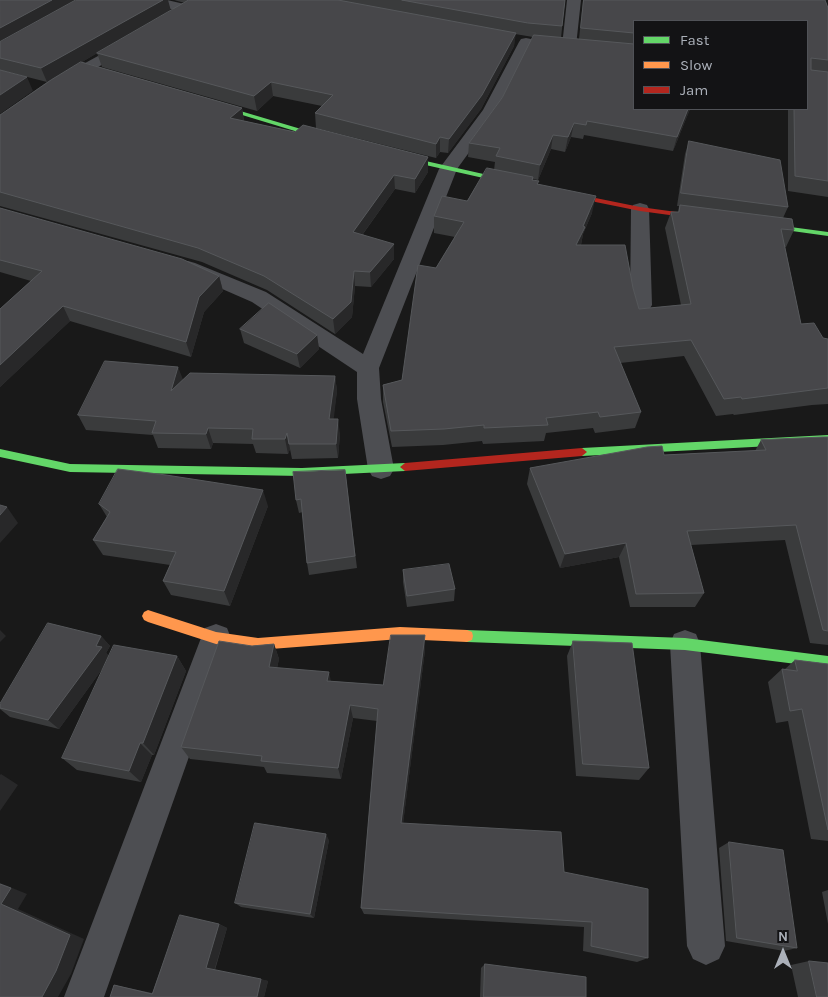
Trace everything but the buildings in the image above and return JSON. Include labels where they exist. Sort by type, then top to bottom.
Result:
[{"type":"street","points":[[150,0],[188,9]]},
{"type":"street","points":[[171,19],[204,0]]},
{"type":"street","points":[[569,46],[574,0]]},
{"type":"street","points":[[0,124],[49,89],[146,34]]},
{"type":"street","points":[[508,39],[588,48]]},
{"type":"street","points":[[381,469],[369,399],[368,368],[448,170],[491,111],[526,42]]},
{"type":"street","points":[[86,69],[104,74]]},
{"type":"street","points":[[33,84],[49,89]]},
{"type":"street","points":[[195,99],[349,144]]},
{"type":"street","points":[[385,153],[448,170],[640,209],[719,219]]},
{"type":"street","points":[[640,209],[641,305]]},
{"type":"street","points":[[749,223],[828,234]]},
{"type":"street","points":[[166,260],[194,268],[259,297],[368,368]]},
{"type":"street","points":[[0,453],[70,468],[302,472],[381,469],[590,451],[828,439]]},
{"type":"street","points":[[148,616],[216,638],[258,644],[400,633],[685,644],[828,662]]},
{"type":"street","points":[[84,997],[216,638]]},
{"type":"street","points":[[685,644],[706,946]]},
{"type":"traffic: fast","points":[[208,103],[334,140]]},
{"type":"traffic: fast","points":[[393,155],[519,184]]},
{"type":"traffic: fast","points":[[756,224],[828,234]]},
{"type":"traffic: fast","points":[[582,452],[828,439]]},
{"type":"traffic: fast","points":[[0,453],[70,468],[302,472],[405,467]]},
{"type":"traffic: fast","points":[[467,636],[685,644],[828,662]]},
{"type":"traffic: slow","points":[[148,616],[216,638],[258,644],[400,633],[467,636]]},
{"type":"traffic: jam","points":[[559,192],[640,209],[706,218]]},
{"type":"traffic: jam","points":[[405,467],[582,452]]}]
